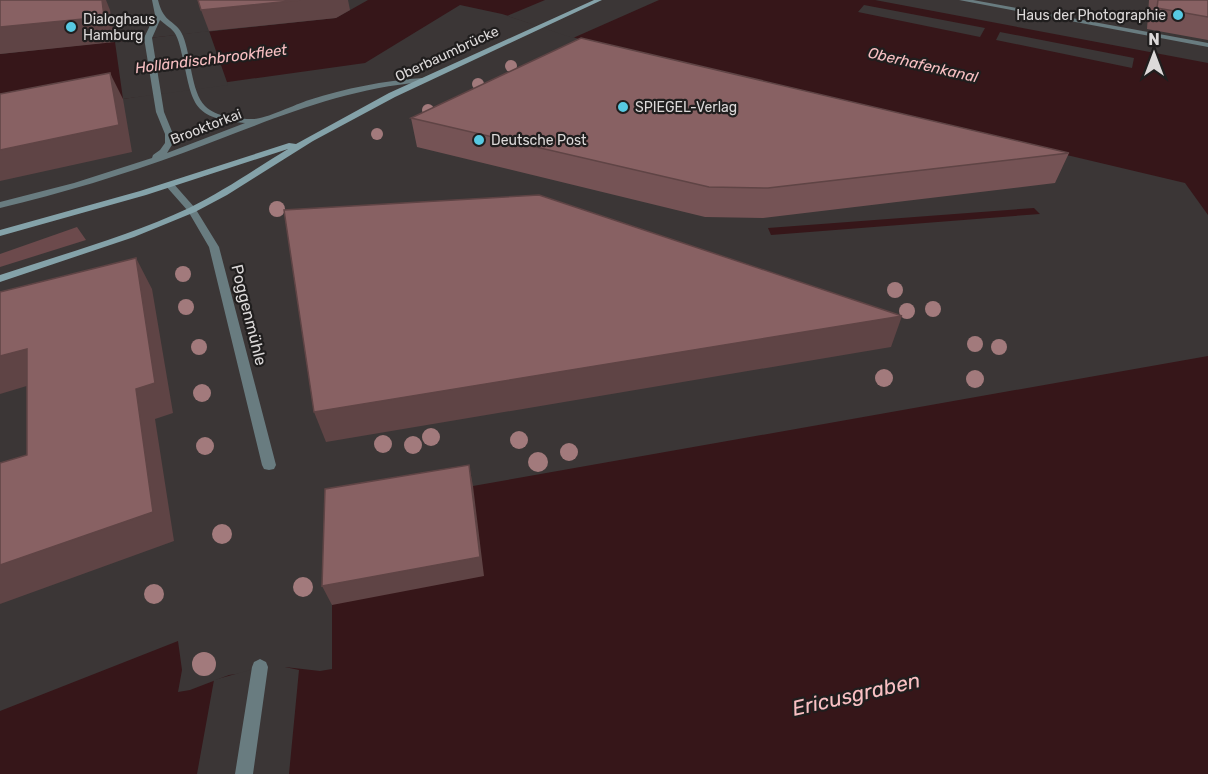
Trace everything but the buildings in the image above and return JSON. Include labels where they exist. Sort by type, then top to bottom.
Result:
[{"type":"main road","name":"Oberbaumbrücke","points":[[192,210],[224,193],[310,139],[422,80],[599,0]]},
{"type":"main road","name":"Oberbaumbrücke","points":[[170,185],[310,139]]},
{"type":"main road","points":[[0,233],[170,185]]},
{"type":"main road","points":[[0,279],[122,238],[192,210]]},
{"type":"street","points":[[155,0],[159,14],[180,34],[197,104],[209,116],[231,121],[257,121]]},
{"type":"street","points":[[962,0],[1208,45]]},
{"type":"street","points":[[148,163],[164,152],[169,134],[160,112],[148,38],[159,14]]},
{"type":"street","name":"Brooktorkai","points":[[0,205],[65,189],[148,163],[257,121],[356,88],[422,80]]},
{"type":"street","name":"Poggenmühle","points":[[170,185],[192,210],[214,247],[269,465]]},
{"type":"street","points":[[244,774],[260,667]]},
{"type":"shaded area","points":[[77,227],[86,240],[0,267],[0,254]]},
{"type":"water","points":[[368,0],[875,0],[1208,63],[1208,215],[1185,183],[585,41],[502,14],[460,5],[365,63],[123,99],[0,124],[0,54],[336,18]]},
{"type":"water","points":[[1034,208],[1040,214],[771,235],[768,228]]},
{"type":"water","name":"Ericusgraben","points":[[1208,356],[1208,774],[0,774],[0,711],[178,641],[182,670],[178,692],[190,690],[229,675],[285,667],[320,671],[332,669],[332,605],[473,486]]},
{"type":"pier","points":[[545,0],[659,0],[573,38],[507,16]]},
{"type":"pier","points":[[864,5],[985,28],[980,37],[858,12]]},
{"type":"pier","points":[[209,31],[228,85],[123,99],[115,42]]},
{"type":"pier","points":[[1000,32],[1134,58],[1132,68],[996,40]]},
{"type":"pier","points":[[260,667],[285,667],[299,670],[289,774],[197,774],[214,680]]},
{"type":"place","name":"Haus der Photographie","points":[[1178,15]]},
{"type":"place","name":"Dialoghaus Hamburg","points":[[71,27]]},
{"type":"place","name":"SPIEGEL-Verlag","points":[[623,107]]},
{"type":"place","name":"Deutsche Post","points":[[479,140]]},
{"type":"water label","name":"Holländischbrookfleet","points":[[211,59]]},
{"type":"water label","name":"Oberhafenkanal","points":[[923,65]]}]
